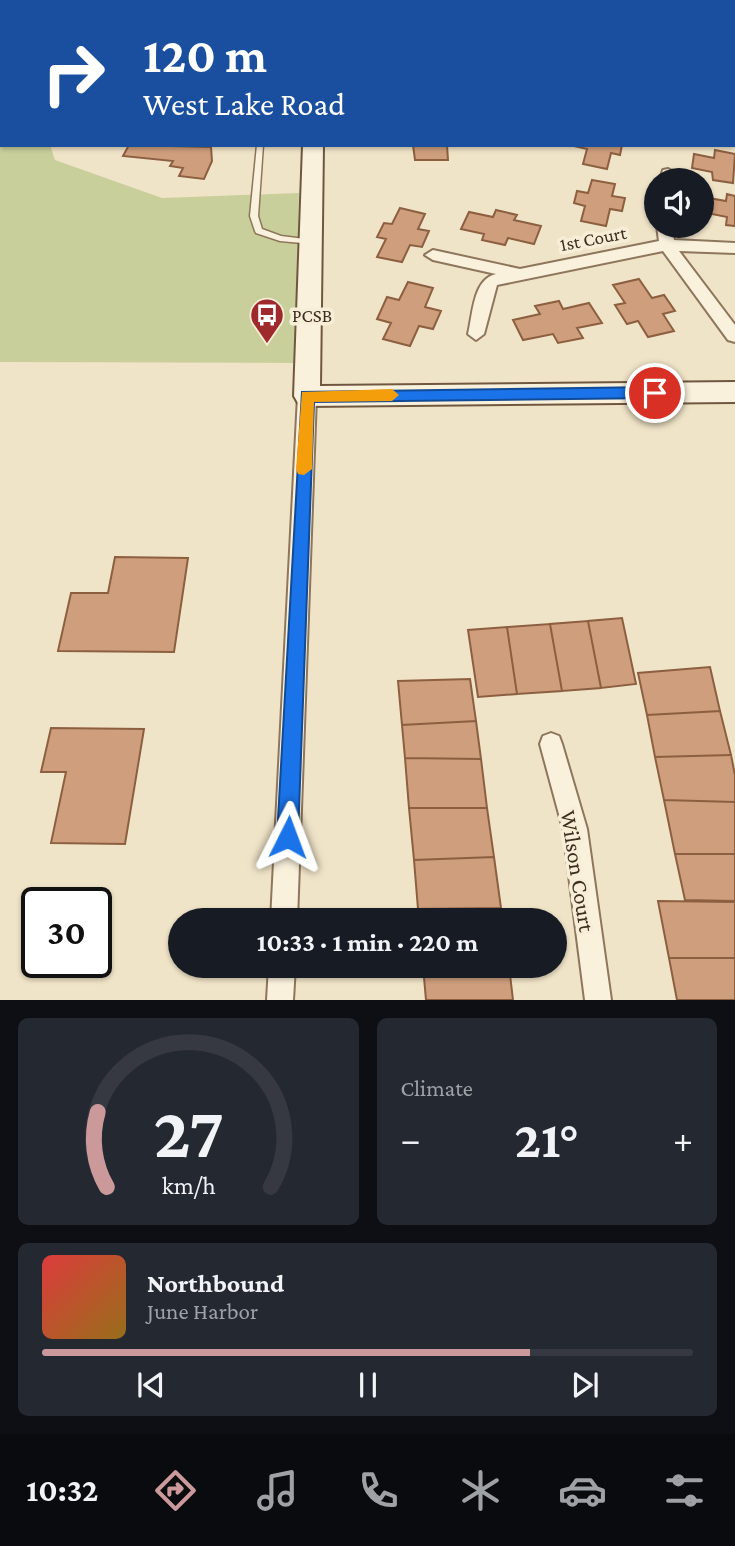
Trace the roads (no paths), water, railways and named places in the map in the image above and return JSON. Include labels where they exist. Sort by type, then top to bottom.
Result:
[{"type":"street","points":[[285,908],[307,396],[313,147]]},
{"type":"street","points":[[666,238],[667,245],[734,336]]},
{"type":"street","name":"1st Court","points":[[476,334],[488,284],[502,278],[667,245],[735,248]]},
{"type":"street","points":[[433,255],[522,274]]},
{"type":"street","points":[[307,396],[735,392]]},
{"type":"street","name":"Wilson Court","points":[[551,744],[575,829],[598,1000]]},
{"type":"street","points":[[280,1000],[281,978]]},
{"type":"lane","points":[[260,147],[254,216],[259,231],[280,238],[310,242]]},
{"type":"place","name":"PCSB","points":[[267,345]]}]
